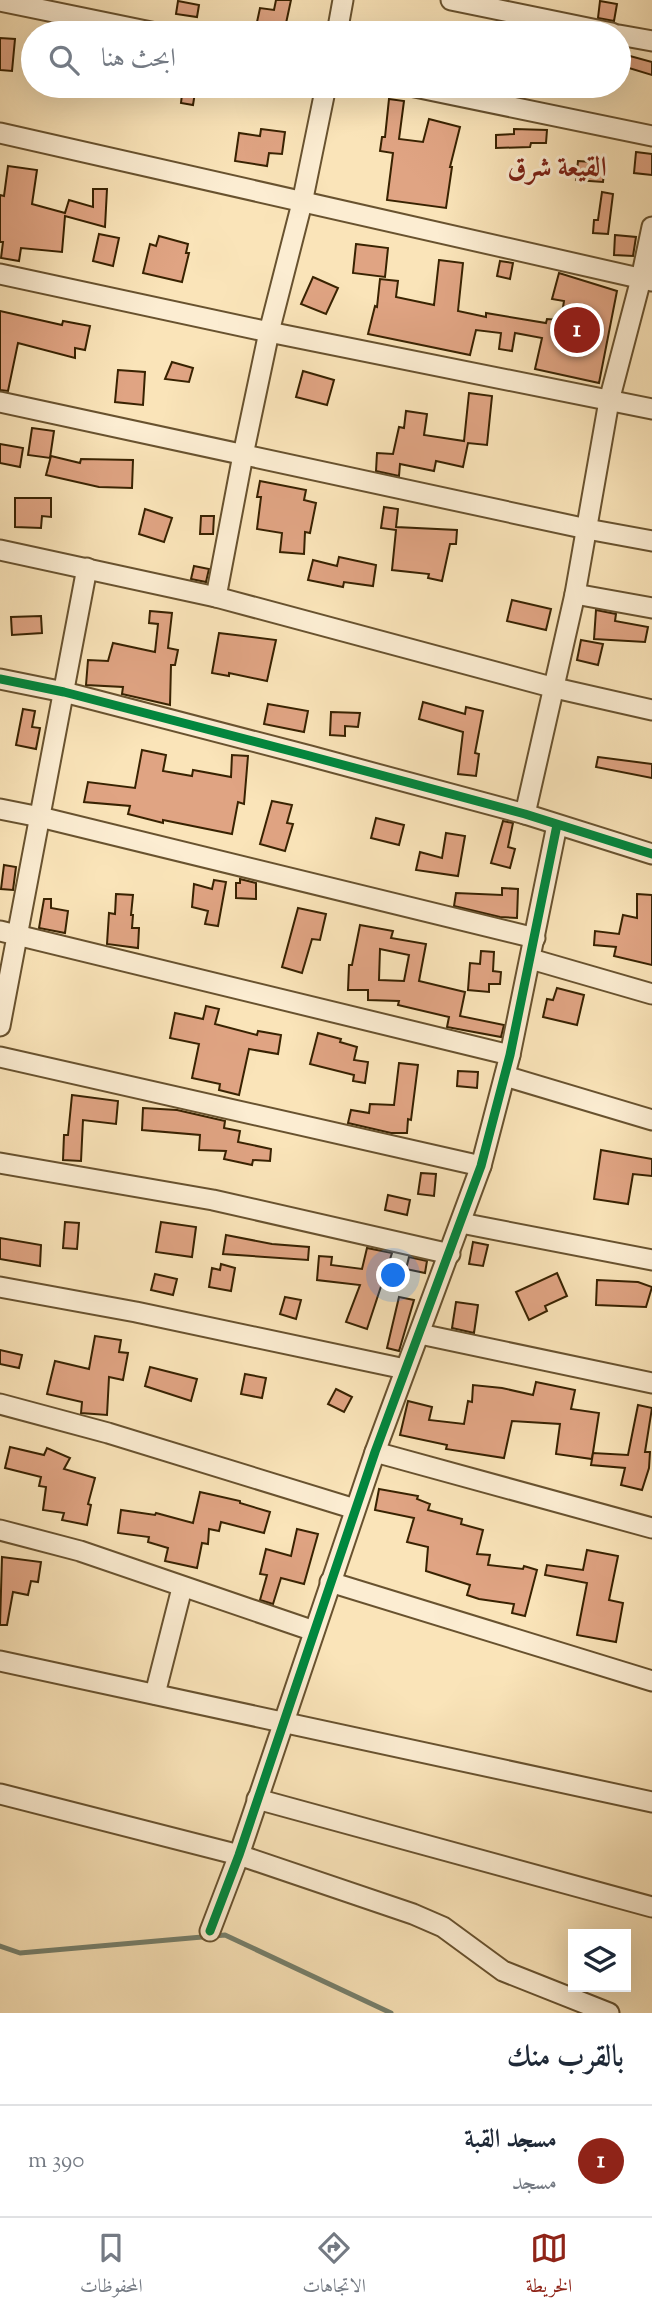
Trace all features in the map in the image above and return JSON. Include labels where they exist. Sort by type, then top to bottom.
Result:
[{"type":"street","points":[[339,21],[343,0]]},
{"type":"street","points":[[451,0],[553,21]]},
{"type":"street","points":[[1,1],[98,21]]},
{"type":"street","points":[[631,37],[652,41]]},
{"type":"street","points":[[216,597],[269,332],[302,202],[324,98]]},
{"type":"street","points":[[468,98],[652,136]]},
{"type":"street","points":[[0,133],[647,280]]},
{"type":"street","points":[[525,814],[575,594],[609,401],[647,280],[652,226]]},
{"type":"street","points":[[0,274],[269,332],[652,409]]},
{"type":"street","points":[[0,402],[652,541]]},
{"type":"street","points":[[0,550],[216,597],[555,688],[652,710]]},
{"type":"street","points":[[0,1026],[8,934],[40,817],[88,568]]},
{"type":"street","points":[[575,594],[652,608]]},
{"type":"street","points":[[0,679],[64,692],[525,814],[652,854]]},
{"type":"street","points":[[0,809],[535,939]]},
{"type":"street","points":[[210,1931],[239,1855],[374,1452],[481,1166],[510,1055],[557,825]]},
{"type":"street","points":[[8,934],[510,1055]]},
{"type":"street","points":[[531,959],[652,994]]},
{"type":"street","points":[[0,1057],[481,1166]]},
{"type":"street","points":[[505,1076],[652,1120]]},
{"type":"street","points":[[0,1163],[213,1200],[450,1254]]},
{"type":"street","points":[[461,1223],[652,1260]]},
{"type":"street","points":[[0,1287],[136,1312],[405,1369]]},
{"type":"street","points":[[420,1334],[652,1382]]},
{"type":"street","points":[[0,1404],[108,1433],[355,1509]]},
{"type":"street","points":[[374,1452],[652,1528]]},
{"type":"street","points":[[0,1530],[80,1551],[314,1631]]},
{"type":"street","points":[[330,1582],[652,1681]]},
{"type":"street","points":[[155,1694],[182,1588]]},
{"type":"street","points":[[0,1661],[652,1802]]},
{"type":"street","points":[[0,1794],[239,1855],[430,1920],[503,1971],[608,2013]]},
{"type":"street","points":[[257,1799],[652,1907]]},
{"type":"building","points":[[276,0],[291,0],[286,21],[257,21],[260,8],[274,10]]},
{"type":"building","points":[[178,1],[199,5],[197,17],[176,14]]},
{"type":"building","points":[[600,1],[617,4],[614,21],[598,18]]},
{"type":"building","points":[[0,38],[15,39],[12,71],[0,70]]},
{"type":"building","points":[[631,56],[652,62],[652,75],[631,69]]},
{"type":"building","points":[[182,98],[194,98],[193,105],[181,103]]},
{"type":"building","points":[[389,99],[404,101],[399,139],[423,142],[429,119],[460,127],[450,167],[446,208],[387,200],[393,153],[380,151],[382,137],[385,137]]},
{"type":"building","points":[[261,129],[285,132],[282,154],[269,153],[267,166],[235,161],[239,133],[260,136]]},
{"type":"building","points":[[514,129],[547,130],[546,143],[531,143],[530,147],[496,148],[496,135],[514,134]]},
{"type":"building","points":[[636,152],[652,154],[652,175],[634,173]]},
{"type":"building","points":[[578,161],[605,163],[603,182],[576,180]]},
{"type":"building","points":[[8,166],[37,170],[32,204],[65,213],[69,200],[93,207],[93,189],[107,189],[105,227],[65,216],[62,252],[21,248],[19,261],[1,258],[3,242],[0,242],[0,195],[4,196]]},
{"type":"building","points":[[602,192],[613,194],[608,234],[593,233]]},
{"type":"building","points":[[99,234],[119,238],[113,266],[93,261]]},
{"type":"building","points":[[615,235],[636,237],[633,256],[614,255]]},
{"type":"building","points":[[159,236],[188,244],[186,253],[189,253],[182,282],[143,273],[150,244],[156,246]]},
{"type":"building","points":[[356,244],[388,248],[385,277],[353,273]]},
{"type":"building","points":[[439,260],[463,263],[458,311],[486,317],[486,313],[546,323],[547,319],[561,320],[564,301],[552,299],[559,273],[617,291],[599,383],[535,369],[542,338],[515,333],[512,351],[499,349],[501,333],[476,330],[470,355],[368,334],[375,306],[377,307],[380,279],[398,281],[396,297],[434,305]]},
{"type":"building","points":[[500,261],[513,263],[510,279],[497,276]]},
{"type":"building","points":[[313,277],[338,288],[326,314],[301,304]]},
{"type":"building","points":[[0,311],[62,325],[63,321],[90,326],[85,350],[75,348],[75,358],[18,343],[8,391],[0,390]]},
{"type":"building","points":[[172,362],[193,368],[189,382],[165,379]]},
{"type":"building","points":[[118,370],[145,372],[143,405],[115,402]]},
{"type":"building","points":[[303,371],[334,380],[327,405],[296,397]]},
{"type":"building","points":[[469,393],[492,396],[487,445],[468,443],[463,467],[436,461],[434,471],[400,464],[399,476],[376,471],[377,453],[393,454],[399,427],[404,428],[406,411],[427,414],[424,435],[464,441]]},
{"type":"building","points":[[32,428],[54,431],[50,458],[28,455]]},
{"type":"building","points":[[0,444],[23,448],[20,467],[0,463]]},
{"type":"building","points":[[51,456],[80,463],[81,459],[133,460],[132,488],[99,487],[46,475]]},
{"type":"building","points":[[260,481],[306,490],[304,500],[316,503],[310,533],[305,532],[304,554],[280,552],[282,533],[257,529]]},
{"type":"building","points":[[15,498],[51,498],[51,517],[42,516],[41,528],[15,527]]},
{"type":"building","points":[[384,507],[398,509],[396,527],[457,530],[456,544],[450,544],[442,581],[428,578],[429,574],[392,570],[396,530],[381,528]]},
{"type":"building","points":[[145,509],[172,518],[164,542],[139,534]]},
{"type":"building","points":[[201,516],[214,516],[213,534],[200,534]]},
{"type":"building","points":[[339,557],[376,565],[373,586],[344,582],[343,587],[308,580],[313,560],[337,566]]},
{"type":"building","points":[[194,566],[209,569],[206,582],[191,579]]},
{"type":"building","points":[[512,600],[551,609],[546,630],[507,621]]},
{"type":"building","points":[[596,610],[616,614],[615,621],[648,627],[645,642],[594,639]]},
{"type":"building","points":[[150,611],[172,613],[168,648],[178,650],[175,665],[171,665],[170,705],[122,694],[123,687],[86,685],[88,660],[108,661],[113,643],[155,652],[158,624],[149,623]]},
{"type":"building","points":[[41,616],[42,633],[12,635],[11,617]]},
{"type":"building","points":[[219,633],[276,640],[267,681],[229,673],[229,676],[212,673]]},
{"type":"building","points":[[581,640],[603,644],[598,665],[577,660]]},
{"type":"building","points":[[423,702],[465,714],[466,707],[483,711],[475,753],[479,754],[476,776],[458,774],[463,732],[419,719]]},
{"type":"building","points":[[268,704],[308,711],[304,732],[264,724]]},
{"type":"building","points":[[23,709],[35,711],[32,727],[40,728],[36,749],[16,745]]},
{"type":"building","points":[[331,712],[360,713],[358,727],[345,726],[345,736],[330,735]]},
{"type":"building","points":[[142,750],[166,755],[163,771],[192,776],[193,770],[231,777],[232,755],[248,756],[244,804],[238,802],[232,834],[163,820],[163,823],[128,814],[130,806],[84,802],[88,782],[135,788]]},
{"type":"building","points":[[598,757],[652,764],[652,778],[596,767]]},
{"type":"building","points":[[272,801],[292,805],[287,823],[293,824],[285,851],[260,844]]},
{"type":"building","points":[[376,818],[404,825],[399,845],[371,838]]},
{"type":"building","points":[[503,821],[513,823],[508,847],[515,849],[510,868],[491,863]]},
{"type":"building","points":[[446,833],[465,836],[458,876],[416,870],[420,852],[442,858]]},
{"type":"building","points":[[4,865],[16,867],[13,890],[1,889]]},
{"type":"building","points":[[240,879],[256,883],[256,899],[236,898],[236,883],[240,883]]},
{"type":"building","points":[[214,880],[226,882],[218,926],[205,924],[208,911],[192,907],[194,884],[212,889]]},
{"type":"building","points":[[502,888],[518,889],[517,918],[500,917],[454,906],[456,893],[502,895]]},
{"type":"building","points":[[116,894],[133,895],[132,928],[139,928],[138,948],[107,944],[109,913],[115,914]]},
{"type":"building","points":[[637,894],[652,895],[652,965],[614,956],[616,947],[594,945],[595,931],[619,934],[623,915],[637,918]]},
{"type":"building","points":[[44,899],[51,899],[51,908],[68,911],[65,933],[39,928]]},
{"type":"building","points":[[298,908],[326,914],[320,940],[312,939],[302,973],[282,967]]},
{"type":"building","points":[[360,925],[393,931],[391,938],[426,944],[419,981],[465,992],[460,1016],[504,1025],[501,1037],[447,1027],[449,1017],[398,1005],[399,1001],[368,1000],[368,990],[348,990],[349,965],[352,965]],"holes":[[[380,949],[409,955],[404,981],[379,980]]]},
{"type":"building","points":[[481,951],[494,952],[493,971],[501,972],[500,984],[489,984],[489,992],[468,990],[470,963],[480,964]]},
{"type":"building","points":[[557,988],[584,995],[577,1025],[543,1017],[547,999],[553,1000]]},
{"type":"building","points":[[206,1006],[219,1009],[215,1024],[257,1035],[258,1031],[281,1035],[278,1054],[249,1049],[239,1095],[219,1090],[220,1084],[192,1078],[199,1044],[170,1038],[175,1013],[203,1019]]},
{"type":"building","points":[[318,1033],[341,1039],[340,1042],[357,1047],[354,1060],[368,1062],[365,1083],[353,1081],[354,1075],[310,1064]]},
{"type":"building","points":[[399,1063],[418,1065],[407,1133],[391,1133],[348,1123],[351,1110],[369,1113],[370,1104],[394,1105]]},
{"type":"building","points":[[458,1071],[478,1072],[477,1088],[457,1086]]},
{"type":"building","points":[[72,1095],[118,1101],[116,1124],[83,1120],[81,1161],[63,1160],[64,1135],[68,1135]]},
{"type":"building","points":[[143,1108],[177,1110],[225,1121],[224,1128],[240,1131],[238,1142],[271,1149],[270,1161],[253,1160],[252,1165],[224,1159],[226,1151],[199,1150],[200,1135],[142,1130]]},
{"type":"building","points":[[601,1150],[652,1159],[652,1176],[633,1174],[628,1204],[594,1199]]},
{"type":"building","points":[[421,1173],[436,1174],[434,1196],[418,1194]]},
{"type":"building","points":[[388,1195],[410,1200],[407,1215],[385,1210]]},
{"type":"building","points":[[65,1222],[79,1223],[77,1249],[63,1248]]},
{"type":"building","points":[[161,1222],[196,1227],[192,1257],[156,1252]]},
{"type":"building","points":[[226,1235],[272,1244],[309,1247],[308,1260],[223,1254]]},
{"type":"building","points":[[0,1238],[41,1245],[40,1266],[0,1259]]},
{"type":"building","points":[[473,1242],[488,1245],[483,1266],[469,1264]]},
{"type":"building","points":[[367,1248],[392,1253],[367,1329],[346,1322],[360,1285],[317,1280],[319,1256],[332,1257],[331,1265],[362,1269]]},
{"type":"building","points":[[409,1257],[427,1261],[425,1273],[406,1269]]},
{"type":"building","points":[[221,1264],[235,1268],[231,1291],[209,1287],[212,1268],[220,1270]]},
{"type":"building","points":[[557,1273],[567,1296],[545,1306],[547,1311],[529,1320],[516,1292]]},
{"type":"building","points":[[155,1274],[177,1279],[173,1295],[151,1290]]},
{"type":"building","points":[[597,1280],[638,1282],[652,1287],[646,1307],[596,1305]]},
{"type":"building","points":[[285,1297],[301,1300],[296,1319],[280,1314]]},
{"type":"building","points":[[399,1297],[414,1300],[399,1351],[387,1348]]},
{"type":"building","points":[[456,1302],[478,1305],[474,1333],[452,1328]]},
{"type":"building","points":[[95,1336],[121,1340],[119,1352],[128,1353],[123,1380],[109,1377],[107,1415],[81,1413],[82,1402],[47,1394],[55,1361],[89,1369]]},
{"type":"building","points":[[0,1350],[22,1355],[19,1368],[0,1364]]},
{"type":"building","points":[[150,1367],[197,1379],[191,1401],[145,1386]]},
{"type":"building","points":[[245,1374],[266,1378],[262,1398],[241,1394]]},
{"type":"building","points":[[536,1382],[575,1390],[571,1409],[599,1413],[592,1459],[556,1454],[560,1424],[512,1421],[504,1458],[446,1449],[447,1445],[400,1435],[408,1401],[432,1407],[429,1420],[464,1424],[468,1401],[472,1402],[473,1385],[533,1395]]},
{"type":"building","points":[[336,1389],[352,1397],[344,1412],[328,1404]]},
{"type":"building","points":[[638,1405],[652,1408],[645,1452],[650,1452],[649,1468],[642,1490],[621,1485],[625,1468],[591,1465],[593,1453],[628,1455]]},
{"type":"building","points":[[10,1447],[44,1455],[47,1448],[70,1458],[64,1469],[95,1478],[88,1504],[91,1505],[87,1525],[62,1520],[64,1513],[43,1510],[46,1487],[39,1486],[41,1477],[5,1468]]},
{"type":"building","points":[[379,1489],[418,1496],[417,1499],[430,1504],[428,1510],[462,1519],[461,1524],[483,1530],[477,1554],[490,1555],[488,1565],[523,1569],[524,1566],[537,1570],[525,1616],[512,1613],[514,1604],[467,1595],[470,1585],[426,1571],[428,1547],[407,1542],[414,1518],[375,1510]]},
{"type":"building","points":[[200,1492],[240,1501],[270,1512],[264,1533],[221,1522],[219,1531],[209,1529],[208,1544],[202,1543],[197,1568],[165,1561],[168,1548],[148,1542],[149,1537],[118,1533],[121,1510],[156,1513],[193,1523]]},
{"type":"building","points":[[297,1529],[318,1534],[304,1584],[281,1578],[273,1604],[260,1600],[267,1575],[260,1574],[266,1549],[291,1556]]},
{"type":"building","points":[[587,1550],[618,1556],[609,1600],[623,1603],[616,1642],[577,1635],[587,1583],[545,1575],[547,1565],[583,1570]]},
{"type":"building","points":[[2,1557],[41,1562],[38,1582],[31,1581],[28,1595],[13,1592],[7,1625],[0,1625]]},
{"type":"waterway","points":[[0,1946],[20,1953],[225,1935],[391,2013]]},
{"type":"cycle path","points":[[0,679],[64,692],[310,756],[525,814],[652,854]]},
{"type":"cycle path","points":[[210,1931],[239,1855],[375,1452],[481,1166],[510,1055],[557,825]]},
{"type":"place","name":"مسجد القبة","points":[[577,330]]},
{"type":"district","name":"القيعة شرق","points":[[557,166]]}]
